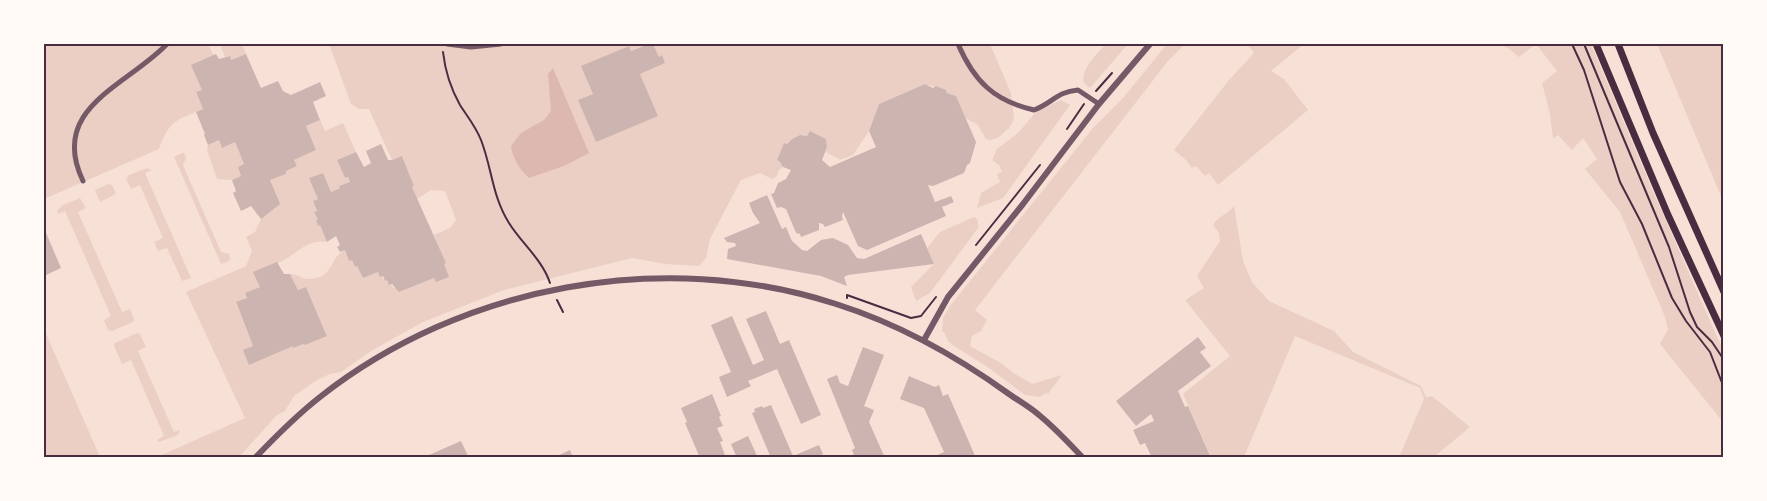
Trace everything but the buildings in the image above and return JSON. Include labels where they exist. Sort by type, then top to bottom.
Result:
[{"type":"main road","points":[[1596,44],[1668,215],[1724,336]]},
{"type":"main road","points":[[1618,44],[1653,133],[1724,292]]},
{"type":"street","points":[[83,181],[76,165],[74,144],[83,116],[101,96],[167,44]]},
{"type":"street","points":[[445,44],[471,47],[501,44]]},
{"type":"street","points":[[958,44],[974,72],[1000,99],[1034,110],[1059,94],[1078,90],[1099,104]]},
{"type":"street","points":[[924,340],[948,297],[1099,104],[1150,44]]},
{"type":"street","points":[[255,458],[320,397],[394,349],[460,318],[502,303],[552,290],[602,282],[663,278],[708,280],[775,289],[833,303],[924,340],[989,380],[1039,415],[1083,458]]},
{"type":"path","points":[[445,44],[443,54],[449,80],[460,104],[480,137],[499,205],[509,224],[533,252],[544,270],[563,312]]},
{"type":"path","points":[[1572,44],[1584,70],[1620,182],[1642,224],[1672,298],[1710,352],[1724,388]]},
{"type":"path","points":[[1584,44],[1669,247],[1690,312],[1697,327],[1712,342],[1724,360]]},
{"type":"path","points":[[1066,132],[1084,105]]},
{"type":"path","points":[[973,249],[1043,161]]},
{"type":"path","points":[[847,298],[847,295],[910,318],[921,316],[942,290]]},
{"type":"shaded area","points":[[44,44],[208,44],[214,56],[202,90],[196,93],[203,109],[186,116],[170,127],[159,149],[44,199]]},
{"type":"shaded area","points":[[220,44],[242,44],[246,54],[231,60],[229,56],[225,57]]},
{"type":"shaded area","points":[[329,44],[649,44],[631,51],[629,46],[582,66],[593,94],[579,100],[658,116],[640,74],[665,63],[662,56],[659,57],[653,44],[990,44],[1011,93],[1014,119],[1010,127],[998,138],[986,139],[977,124],[965,118],[956,96],[947,93],[946,90],[925,84],[879,104],[869,131],[853,155],[840,160],[826,152],[826,139],[810,131],[807,136],[800,135],[787,144],[784,143],[777,160],[783,167],[778,171],[777,176],[772,179],[760,173],[741,180],[710,239],[706,258],[699,266],[665,264],[632,258],[504,290],[423,322],[371,351],[341,372],[317,380],[294,396],[285,411],[277,415],[239,457],[155,458],[245,418],[186,292],[246,266],[252,251],[246,237],[255,232],[261,219],[270,180],[286,174],[286,171],[297,166],[294,160],[316,150],[306,126],[320,120],[325,131],[343,123],[356,152],[337,160],[345,178],[348,177],[350,182],[331,192],[323,173],[310,178],[318,199],[313,201],[317,211],[315,212],[318,219],[316,220],[327,242],[310,243],[281,262],[254,272],[260,287],[245,293],[247,298],[236,303],[253,346],[293,346],[294,348],[327,335],[306,287],[298,290],[290,274],[307,279],[317,278],[328,271],[336,257],[345,250],[349,260],[352,260],[355,267],[357,266],[363,278],[378,272],[385,281],[387,280],[394,288],[397,287],[399,292],[434,278],[445,263],[434,235],[450,228],[456,220],[445,191],[431,190],[417,199],[402,156],[392,160],[369,109],[359,109],[351,104]]},
{"type":"shaded area","points":[[1106,44],[1128,44],[1090,88],[1084,83],[1084,72]]},
{"type":"shaded area","points":[[1167,44],[1185,44],[1168,61],[975,310],[987,320],[981,331],[972,336],[970,346],[1032,384],[1062,375],[1048,394],[1039,397],[1025,395],[948,341],[942,332],[943,318],[950,306],[1093,128],[1123,98]]},
{"type":"shaded area","points":[[1247,44],[1304,44],[1271,71],[1284,79],[1308,110],[1218,185],[1209,173],[1205,176],[1196,166],[1192,168],[1174,150],[1229,80],[1254,53]]},
{"type":"shaded area","points":[[1498,44],[1536,44],[1519,57],[1508,48]]},
{"type":"shaded area","points":[[1536,44],[1591,44],[1723,350],[1723,422],[1660,344],[1668,329],[1665,317],[1620,212],[1585,169],[1597,159],[1583,138],[1572,150],[1558,135],[1553,139],[1550,114],[1542,83],[1557,71]]},
{"type":"shaded area","points":[[1657,44],[1723,44],[1723,201]]},
{"type":"shaded area","points":[[553,68],[589,153],[564,166],[529,178],[517,164],[511,146],[521,133],[544,120],[551,111],[548,74]]},
{"type":"shaded area","points":[[1061,100],[1070,105],[1003,198],[977,208],[981,193],[1000,182],[997,174],[1002,172],[999,165],[992,160],[997,149],[1018,133],[1036,112]]},
{"type":"shaded area","points":[[219,140],[222,148],[235,142],[244,164],[238,167],[241,176],[232,180],[217,179],[207,150],[208,145]]},
{"type":"shaded area","points":[[182,153],[186,158],[183,165],[221,252],[229,254],[229,261],[221,264],[174,157]]},
{"type":"shaded area","points":[[147,168],[152,170],[145,173],[191,278],[182,281],[167,248],[158,251],[154,242],[163,238],[140,185],[131,189],[126,179],[129,175]]},
{"type":"shaded area","points":[[108,184],[112,185],[116,194],[100,202],[95,190]]},
{"type":"shaded area","points":[[80,198],[86,208],[78,212],[122,312],[130,309],[134,319],[133,322],[112,331],[108,330],[104,320],[111,316],[65,211],[58,214],[57,211],[63,205]]},
{"type":"shaded area","points":[[1234,206],[1243,261],[1252,282],[1269,301],[1334,331],[1353,352],[1421,386],[1426,397],[1432,396],[1470,427],[1434,457],[1399,457],[1424,399],[1420,388],[1295,336],[1244,457],[1211,457],[1183,394],[1230,356],[1185,300],[1204,288],[1197,276],[1220,241],[1219,233],[1213,225]]},
{"type":"shaded area","points":[[974,217],[978,220],[978,228],[930,293],[916,301],[911,287],[934,264],[927,248],[940,232]]},
{"type":"shaded area","points":[[44,329],[100,457],[44,457]]},
{"type":"shaded area","points":[[137,333],[140,334],[146,347],[138,351],[174,432],[180,430],[178,435],[159,442],[157,440],[164,436],[131,360],[122,364],[114,346],[115,343]]}]
